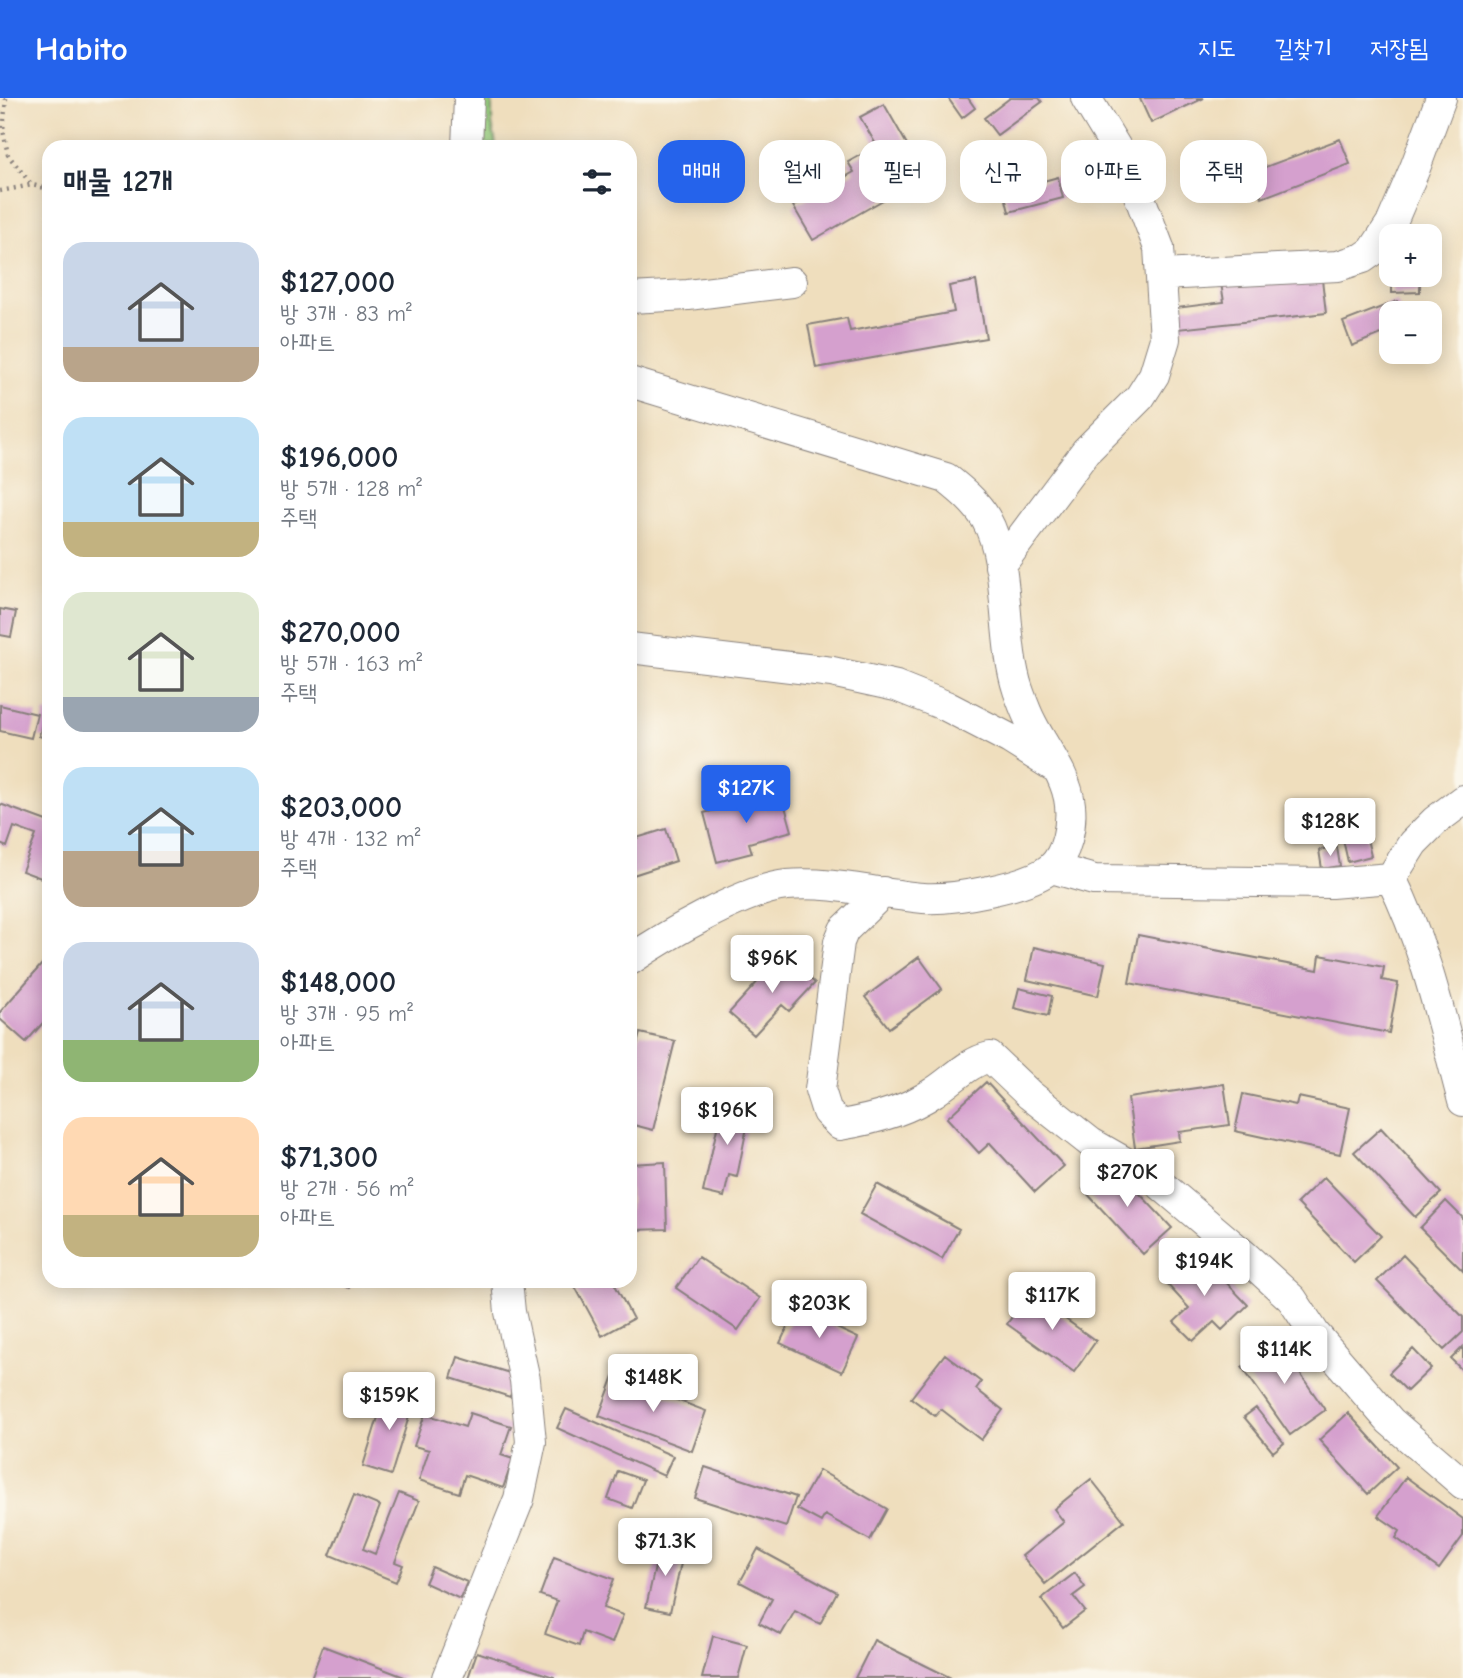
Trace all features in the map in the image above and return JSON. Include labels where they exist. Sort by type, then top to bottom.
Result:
[{"type":"street","points":[[467,140],[469,98]]},
{"type":"street","points":[[1000,566],[1086,451],[1140,397],[1154,374],[1165,339],[1159,248],[1129,169],[1086,98]]},
{"type":"street","points":[[1162,275],[1338,266],[1363,258],[1373,251],[1392,222],[1441,98]]},
{"type":"street","points":[[637,298],[688,295],[792,282]]},
{"type":"street","points":[[637,384],[946,478],[966,494],[986,519],[996,541],[1009,652],[1018,688],[1031,722],[1064,780],[1070,803],[1070,824],[1064,850],[1052,867],[1031,879],[954,897],[925,898],[853,888],[785,885],[708,914],[637,956]]},
{"type":"street","points":[[637,649],[832,673],[896,686],[946,706],[1010,739],[1057,768]]},
{"type":"street","points":[[1391,878],[1413,843],[1435,821],[1463,800]]},
{"type":"street","points":[[1052,867],[1094,880],[1331,883],[1391,878]]},
{"type":"street","points":[[1391,878],[1402,899],[1426,969],[1463,1101]]},
{"type":"street","points":[[883,892],[844,930],[839,942],[820,1090],[827,1112],[840,1125],[861,1122],[919,1102],[976,1060],[990,1057],[1030,1095],[1091,1143],[1154,1179],[1245,1256],[1292,1299],[1315,1334],[1390,1421],[1463,1484]]},
{"type":"street","points":[[447,1678],[519,1499],[531,1443],[525,1380],[510,1312],[508,1288]]},
{"type":"path","points":[[6,98],[3,130],[8,155],[32,185]]},
{"type":"path","points":[[0,191],[32,185],[42,187]]},
{"type":"green space","points":[[475,98],[492,98],[495,140],[474,140]]},
{"type":"building","points":[[948,98],[968,98],[975,108],[962,118]]},
{"type":"building","points":[[1010,98],[1039,98],[1042,102],[997,135],[984,118]]},
{"type":"building","points":[[1204,98],[1151,123],[1140,99]]},
{"type":"building","points":[[884,104],[904,140],[873,140],[860,117]]},
{"type":"building","points":[[1340,139],[1350,164],[1267,196],[1267,166]]},
{"type":"building","points":[[859,156],[859,203],[878,203],[813,240],[793,206],[798,203],[845,203],[845,177],[854,172],[848,162]]},
{"type":"building","points":[[1058,177],[1061,199],[1047,202],[1047,180]]},
{"type":"building","points":[[1007,203],[1044,203],[1009,212]]},
{"type":"building","points":[[1321,271],[1326,313],[1178,329],[1176,308],[1224,302],[1221,283]]},
{"type":"building","points":[[976,281],[986,338],[816,368],[808,325],[847,318],[850,331],[954,312],[949,286]]},
{"type":"building","points":[[1392,287],[1420,287],[1420,292],[1392,293]]},
{"type":"building","points":[[1379,308],[1379,335],[1352,346],[1343,322]]},
{"type":"building","points":[[0,609],[16,612],[11,637],[0,635]]},
{"type":"building","points":[[0,705],[37,714],[31,738],[0,731]]},
{"type":"building","points":[[781,792],[792,831],[749,843],[752,853],[717,862],[704,813]]},
{"type":"building","points":[[0,804],[42,819],[42,878],[22,871],[36,835],[14,827],[7,847],[0,844]]},
{"type":"building","points":[[666,829],[676,861],[637,874],[637,838]]},
{"type":"building","points":[[1365,830],[1371,856],[1348,862],[1342,835]]},
{"type":"building","points":[[1337,847],[1340,866],[1322,869],[1319,850]]},
{"type":"building","points":[[1138,935],[1318,970],[1320,955],[1384,967],[1382,980],[1398,983],[1389,1033],[1129,983]]},
{"type":"building","points":[[1034,947],[1105,963],[1098,996],[1027,980]]},
{"type":"building","points":[[783,954],[815,983],[789,1011],[782,1005],[754,1035],[729,1013]]},
{"type":"building","points":[[919,957],[942,989],[889,1028],[865,997]]},
{"type":"building","points":[[42,964],[42,1024],[26,1042],[0,1019],[0,1012]]},
{"type":"building","points":[[1019,988],[1052,996],[1048,1016],[1014,1008]]},
{"type":"building","points":[[640,1033],[675,1041],[653,1130],[637,1126],[637,1045]]},
{"type":"building","points":[[986,1082],[1064,1166],[1035,1192],[990,1143],[979,1153],[947,1118]]},
{"type":"building","points":[[1224,1084],[1230,1125],[1179,1132],[1180,1141],[1135,1148],[1128,1098]]},
{"type":"building","points":[[1243,1094],[1296,1105],[1298,1097],[1350,1108],[1340,1154],[1235,1131]]},
{"type":"building","points":[[723,1101],[751,1107],[737,1177],[729,1175],[724,1197],[703,1192]]},
{"type":"building","points":[[1381,1128],[1441,1193],[1415,1217],[1354,1152]]},
{"type":"building","points":[[665,1162],[667,1229],[637,1230],[637,1164]]},
{"type":"building","points":[[1111,1163],[1172,1228],[1143,1254],[1083,1189]]},
{"type":"building","points":[[1324,1177],[1381,1236],[1354,1262],[1297,1203]]},
{"type":"building","points":[[877,1184],[959,1229],[942,1259],[860,1214]]},
{"type":"building","points":[[1446,1201],[1463,1218],[1463,1271],[1420,1228]]},
{"type":"building","points":[[1198,1253],[1248,1305],[1222,1330],[1214,1322],[1193,1341],[1174,1322],[1189,1308],[1166,1283]]},
{"type":"building","points":[[1403,1255],[1463,1317],[1463,1332],[1444,1350],[1377,1281]]},
{"type":"building","points":[[698,1257],[760,1298],[738,1330],[676,1288]]},
{"type":"building","points":[[576,1288],[617,1288],[633,1319],[602,1336]]},
{"type":"building","points":[[1029,1293],[1096,1341],[1074,1372],[1007,1324]]},
{"type":"building","points":[[796,1309],[858,1338],[842,1372],[780,1343]]},
{"type":"building","points":[[1287,1336],[1297,1349],[1288,1356],[1325,1410],[1290,1435],[1242,1367]]},
{"type":"building","points":[[1463,1347],[1463,1371],[1451,1359]]},
{"type":"building","points":[[1413,1349],[1431,1368],[1407,1391],[1389,1373]]},
{"type":"building","points":[[945,1354],[981,1382],[976,1389],[1003,1410],[981,1440],[941,1409],[935,1416],[911,1398]]},
{"type":"building","points":[[458,1357],[516,1375],[510,1397],[451,1378]]},
{"type":"building","points":[[614,1376],[706,1411],[692,1451],[599,1416]]},
{"type":"building","points":[[387,1388],[415,1397],[391,1475],[363,1466]]},
{"type":"building","points":[[1256,1408],[1284,1443],[1273,1452],[1244,1417]]},
{"type":"building","points":[[566,1409],[673,1456],[664,1476],[557,1428]]},
{"type":"building","points":[[470,1413],[511,1426],[501,1455],[513,1459],[503,1488],[465,1475],[459,1493],[419,1480],[429,1450],[414,1446],[425,1414],[465,1427]]},
{"type":"building","points":[[1348,1413],[1397,1467],[1368,1494],[1319,1440]]},
{"type":"building","points":[[705,1467],[796,1497],[786,1527],[695,1498]]},
{"type":"building","points":[[819,1470],[887,1509],[870,1540],[825,1515],[821,1522],[797,1509]]},
{"type":"building","points":[[618,1471],[643,1480],[632,1508],[608,1499]]},
{"type":"building","points":[[1406,1477],[1463,1519],[1463,1536],[1439,1569],[1396,1538],[1400,1531],[1378,1516]]},
{"type":"building","points":[[1091,1479],[1124,1521],[1045,1584],[1022,1556],[1064,1522],[1054,1509]]},
{"type":"building","points":[[399,1493],[419,1501],[395,1562],[403,1565],[396,1582],[330,1555],[354,1495],[380,1506],[363,1549],[375,1554]]},
{"type":"building","points":[[660,1545],[684,1550],[670,1612],[646,1607]]},
{"type":"building","points":[[758,1549],[837,1592],[820,1624],[795,1611],[781,1635],[759,1623],[772,1599],[740,1582]]},
{"type":"building","points":[[554,1557],[614,1579],[603,1608],[623,1615],[612,1643],[583,1632],[579,1646],[545,1634],[557,1601],[540,1595]]},
{"type":"building","points":[[432,1567],[467,1582],[460,1599],[425,1583]]},
{"type":"building","points":[[1075,1573],[1085,1587],[1073,1596],[1085,1611],[1063,1628],[1041,1599]]},
{"type":"building","points":[[713,1636],[747,1645],[738,1678],[702,1678]]},
{"type":"building","points":[[874,1640],[951,1678],[855,1678]]},
{"type":"building","points":[[323,1646],[407,1678],[311,1678]]},
{"type":"building","points":[[477,1652],[554,1677],[554,1678],[468,1678]]}]
